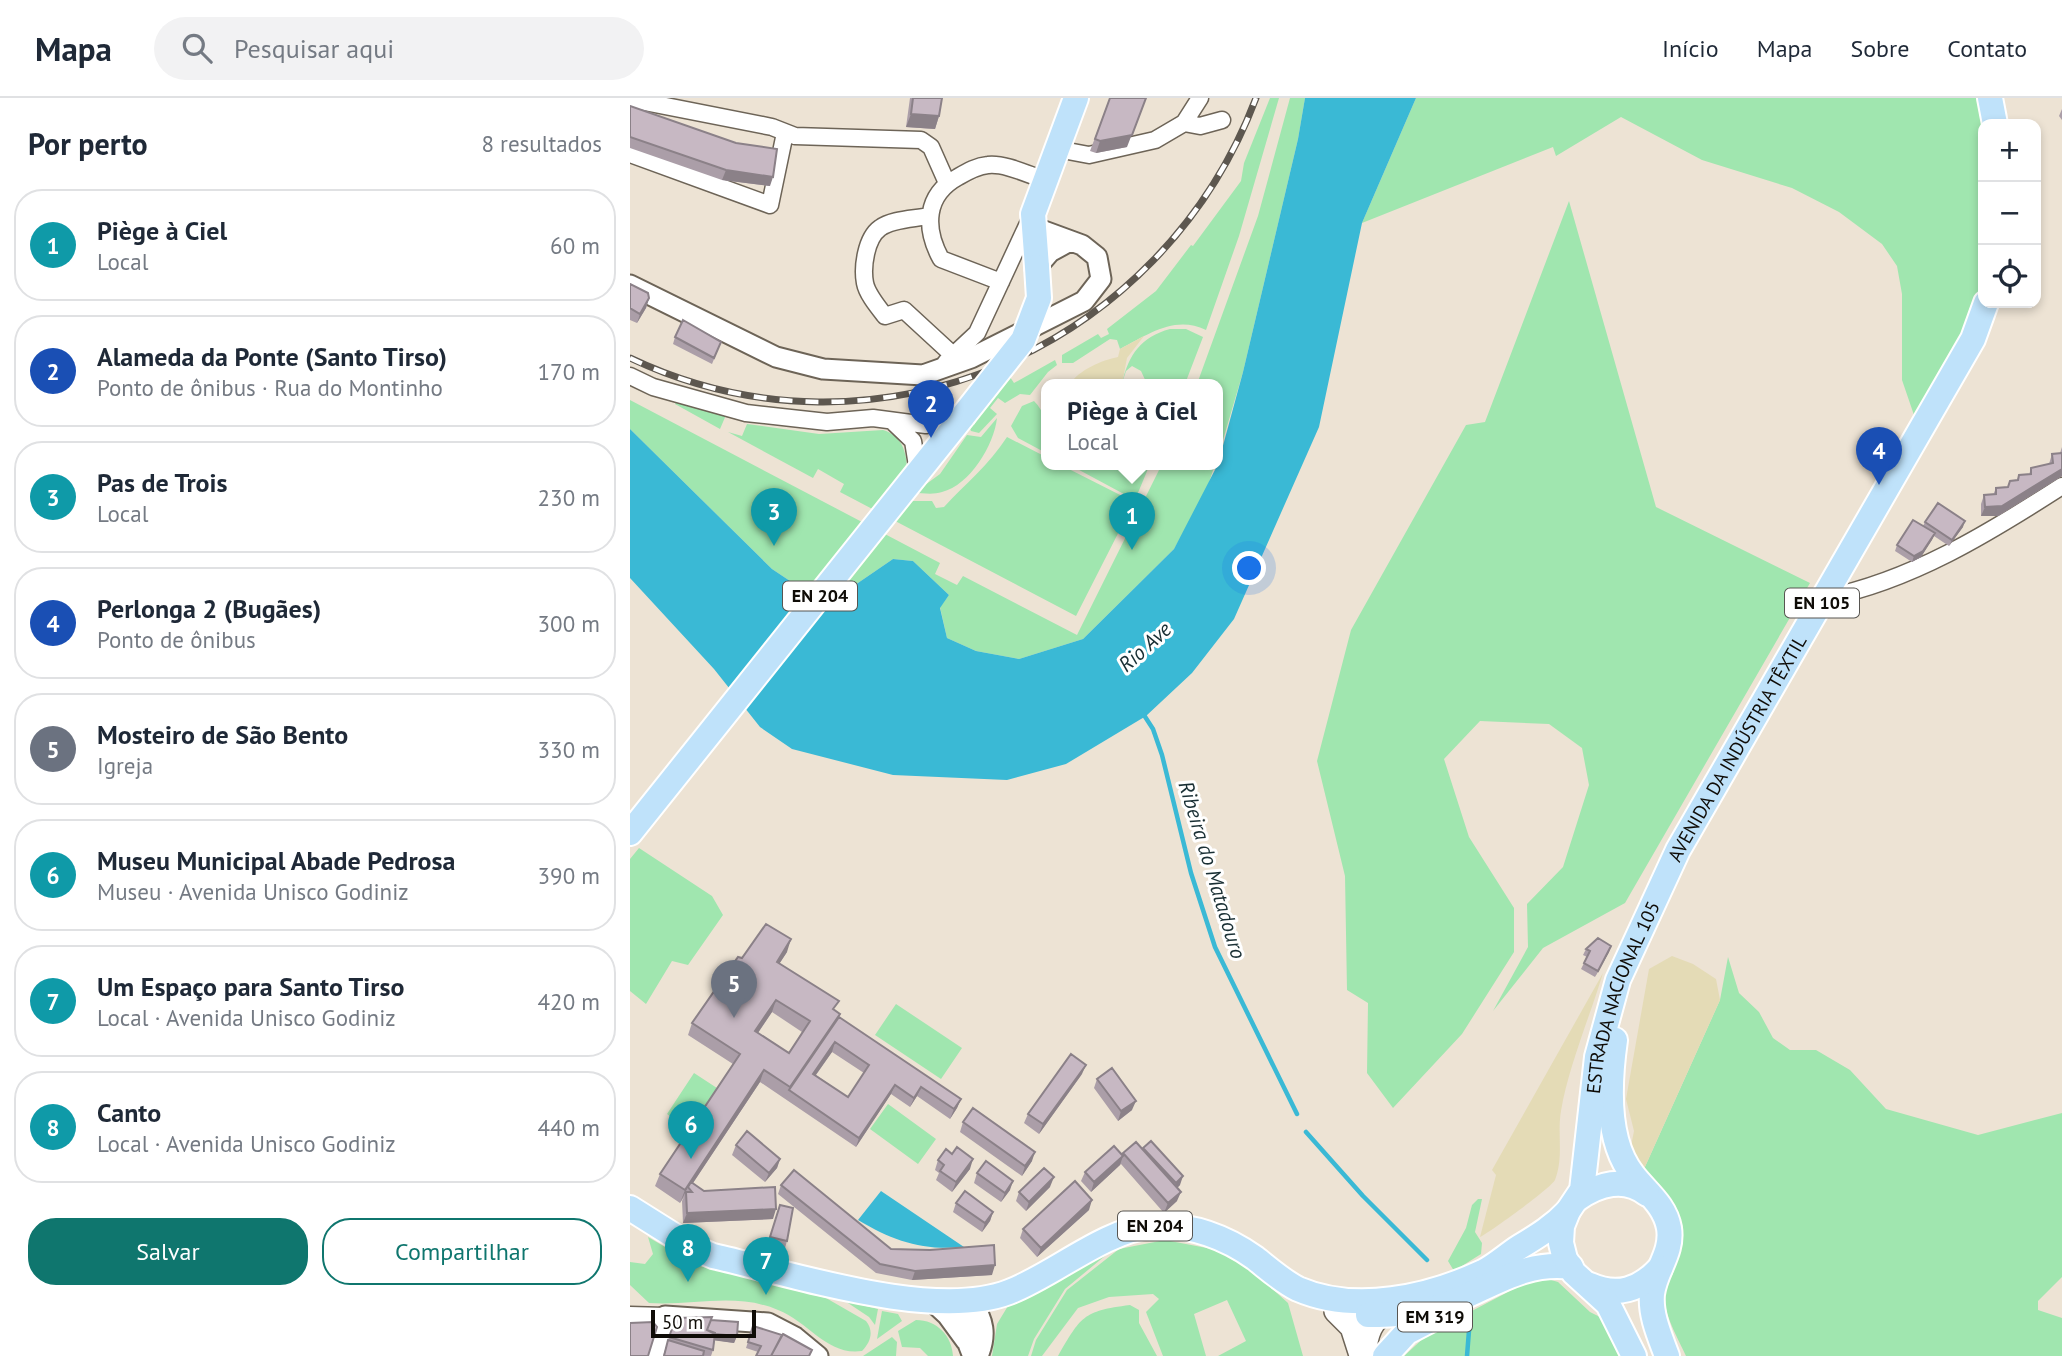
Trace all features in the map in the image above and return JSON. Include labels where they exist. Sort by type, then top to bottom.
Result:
[{"type":"main road","name":"EN 204","points":[[630,833],[1023,340],[1039,298],[1033,220],[1076,98]]},
{"type":"main road","points":[[1990,98],[1993,119]]},
{"type":"main road","name":"AVENIDA DA INDÚSTRIA TÊXTIL","points":[[1653,901],[1678,850],[1973,339],[1984,308]]},
{"type":"main road","name":"ESTRADA NACIONAL 105","points":[[1653,901],[1619,1016],[1611,1089],[1612,1112],[1621,1152],[1632,1174],[1664,1212],[1669,1233],[1667,1255],[1652,1293],[1658,1332],[1667,1356]]},
{"type":"main road","name":"ESTRADA NACIONAL 105","points":[[1634,1356],[1608,1304],[1578,1275],[1561,1243],[1562,1226],[1583,1180],[1592,1083],[1604,1022],[1618,980],[1653,901]]},
{"type":"main road","points":[[1573,1205],[1591,1189],[1617,1184],[1642,1190],[1655,1200]]},
{"type":"main road","name":"EN 204","points":[[630,1208],[692,1247],[713,1256],[883,1295],[934,1303],[971,1301],[1008,1293],[1124,1232],[1150,1226],[1183,1227],[1219,1237],[1301,1290],[1313,1301],[1336,1311],[1378,1315],[1408,1314],[1437,1307],[1488,1279],[1554,1226],[1573,1205]]},
{"type":"main road","name":"EN 204","points":[[1301,1290],[1350,1301],[1406,1297],[1437,1291],[1536,1265],[1578,1275]]},
{"type":"main road","points":[[1578,1275],[1602,1290],[1618,1292],[1642,1284],[1660,1268]]},
{"type":"main road","name":"EM 319","points":[[1385,1356],[1391,1346],[1413,1327],[1455,1309],[1488,1279]]},
{"type":"main road","points":[[1336,1311],[1352,1327],[1362,1356]]},
{"type":"main road","points":[[1362,1356],[1368,1329],[1378,1315]]},
{"type":"street","points":[[1057,149],[1089,155],[1119,151],[1155,140],[1184,123],[1200,98]]},
{"type":"street","points":[[630,99],[772,127],[794,136],[921,140],[931,147],[947,183]]},
{"type":"street","points":[[1184,123],[1200,126],[1222,120]]},
{"type":"street","points":[[630,154],[770,205],[785,132]]},
{"type":"street","points":[[1001,282],[941,259],[928,216],[934,199],[947,183],[975,167],[991,164],[1045,180]]},
{"type":"street","points":[[928,216],[879,229],[872,238],[865,260],[865,285],[885,316],[904,310],[954,356]]},
{"type":"street","points":[[630,285],[776,358],[823,369],[923,375],[983,352],[1084,301],[1101,279],[1097,257],[1082,245],[1033,220],[977,333],[936,370]]},
{"type":"street","points":[[1009,264],[1027,259],[1037,267],[1051,252],[1070,241]]},
{"type":"street","points":[[977,333],[983,352]]},
{"type":"street","points":[[630,376],[653,387],[746,412],[827,422],[873,418],[926,425],[963,416]]},
{"type":"street","points":[[892,421],[913,441],[913,478]]},
{"type":"street","points":[[1825,597],[1854,592],[1975,542],[2062,486]]},
{"type":"street","points":[[975,1348],[1008,1293]]},
{"type":"street","points":[[971,1301],[965,1315],[975,1348]]},
{"type":"street","points":[[934,1303],[975,1348]]},
{"type":"street","points":[[630,1315],[768,1323],[795,1337],[818,1356]]},
{"type":"street","points":[[655,1356],[665,1316]]},
{"type":"green space","points":[[1270,98],[1279,98],[1239,236],[1206,330],[1195,326],[1173,325],[1152,332],[1120,349],[1117,340],[1110,339],[1073,363],[1062,363],[1062,355],[1098,334],[1101,338],[1109,334],[1107,329],[1156,291],[1191,245],[1193,246],[1241,181],[1244,163]]},
{"type":"green space","points":[[1290,98],[1305,98],[1298,139],[1243,372],[1223,440],[1223,379],[1199,379],[1258,216]]},
{"type":"green space","points":[[1416,98],[1980,98],[1982,119],[1978,119],[1978,299],[1915,418],[1902,380],[1902,294],[1897,266],[1882,244],[1839,212],[1792,188],[1702,160],[1621,117],[1556,156],[1553,147],[1362,223]]},
{"type":"green space","points":[[1569,201],[1656,507],[1810,583],[1625,903],[1543,948],[1493,1011],[1528,947],[1527,904],[1563,867],[1589,785],[1582,748],[1549,724],[1480,721],[1444,759],[1469,837],[1514,908],[1514,952],[1462,1034],[1393,1108],[1367,1073],[1368,1003],[1347,990],[1345,876],[1317,761],[1351,630],[1466,425],[1485,422]]},
{"type":"green space","points":[[1186,329],[1203,337],[1187,379],[1145,379],[1141,371],[1132,366],[1126,371],[1123,379],[1128,363],[1138,348],[1160,332]]},
{"type":"green space","points":[[1055,360],[1057,365],[1041,379],[1030,395],[1020,394],[1005,403],[998,398],[990,408],[997,414],[979,433],[971,431],[969,426],[1008,374],[1014,383]]},
{"type":"green space","points":[[630,400],[940,563],[935,574],[957,585],[963,576],[1077,635],[1159,470],[1213,470],[1205,495],[1174,549],[1083,639],[1019,659],[976,651],[947,638],[940,607],[949,595],[913,561],[893,559],[836,598],[802,589],[772,569],[630,429]]},
{"type":"green space","points":[[677,400],[726,415],[720,429],[675,404]]},
{"type":"green space","points":[[1034,401],[1041,411],[1041,450],[1018,438],[1011,426],[1022,406]]},
{"type":"green space","points":[[997,418],[986,451],[971,473],[952,488],[939,493],[914,493],[940,474],[967,435],[981,437]]},
{"type":"green space","points":[[747,424],[819,434],[883,430],[900,441],[904,450],[907,501],[932,501],[936,508],[944,507],[985,465],[1007,437],[1041,454],[1041,470],[1071,470],[1134,502],[1076,616],[840,492],[844,484],[818,469],[813,478],[728,432],[742,436]]},
{"type":"green space","points":[[1079,470],[1148,470],[1135,500]]},
{"type":"green space","points":[[639,848],[712,896],[723,915],[688,965],[672,961],[646,1004],[630,991],[630,859]]},
{"type":"green space","points":[[1728,957],[1739,993],[1759,1012],[1773,1038],[1790,1050],[1816,1050],[1850,1070],[1886,1109],[1978,1135],[2062,1113],[2062,1277],[2038,1301],[2038,1310],[2062,1318],[2062,1356],[1686,1356],[1669,1318],[1664,1295],[1681,1246],[1679,1222],[1668,1199],[1644,1169],[1720,1000]]},
{"type":"green space","points":[[896,1004],[962,1048],[941,1079],[875,1035]]},
{"type":"green space","points":[[694,1073],[720,1090],[692,1131],[667,1114]]},
{"type":"green space","points":[[888,1104],[936,1139],[918,1164],[870,1129]]},
{"type":"green space","points":[[1482,1199],[1475,1232],[1482,1243],[1481,1254],[1454,1271],[1448,1261],[1466,1228],[1472,1205]]},
{"type":"green space","points":[[648,1237],[696,1265],[826,1298],[866,1321],[871,1333],[868,1344],[862,1351],[838,1348],[789,1315],[746,1302],[649,1303],[630,1285],[630,1262],[645,1264],[653,1254]]},
{"type":"green space","points":[[1165,1240],[1233,1253],[1288,1303],[1303,1356],[1218,1356],[1246,1341],[1227,1300],[1194,1314],[1206,1356],[1163,1356],[1146,1312],[1159,1299],[1153,1294],[1109,1297],[1078,1308],[1042,1356],[1031,1356],[1036,1340],[1067,1290],[1119,1249]]},
{"type":"green space","points":[[1117,1246],[1065,1289],[1034,1339],[1028,1356],[992,1356],[997,1324],[1011,1301]]},
{"type":"green space","points":[[1548,1279],[1558,1282],[1590,1312],[1604,1319],[1624,1356],[1404,1356],[1428,1334],[1531,1280]]},
{"type":"green space","points":[[845,1301],[878,1309],[875,1325],[869,1317]]},
{"type":"green space","points":[[1130,1305],[1139,1310],[1139,1323],[1157,1356],[1058,1356],[1078,1324],[1092,1313]]},
{"type":"green space","points":[[882,1311],[898,1314],[902,1321],[877,1339]]},
{"type":"green space","points":[[916,1320],[930,1323],[942,1330],[950,1342],[953,1356],[928,1356],[920,1348],[902,1347],[898,1331]]},
{"type":"green space","points":[[892,1337],[897,1342],[896,1356],[863,1356]]},
{"type":"sand","points":[[1144,336],[1127,358],[1123,379],[1074,379],[1098,363],[1118,357],[1120,349]]},
{"type":"sand","points":[[1672,956],[1693,964],[1716,979],[1720,1000],[1644,1169],[1631,1146],[1634,1131],[1626,1099],[1649,969]]},
{"type":"sand","points":[[1603,973],[1564,1094],[1560,1120],[1559,1163],[1555,1180],[1480,1237],[1496,1175],[1492,1170]]},
{"type":"water","name":"Rio Ave","points":[[1305,98],[1416,98],[1362,223],[1319,427],[1234,619],[1192,673],[1146,716],[1066,764],[1007,780],[893,775],[792,749],[760,727],[714,669],[630,578],[630,429],[772,569],[802,589],[836,598],[893,559],[913,561],[949,595],[940,608],[947,638],[976,651],[1019,659],[1083,639],[1174,549],[1215,470],[1223,470],[1223,446],[1298,139]]},
{"type":"water","points":[[881,1191],[964,1247],[935,1247],[909,1243],[858,1220]]},
{"type":"building","points":[[913,98],[942,98],[939,116],[911,114]]},
{"type":"building","points":[[1110,98],[1146,98],[1132,135],[1100,141],[1095,139]]},
{"type":"building","points":[[630,106],[736,143],[777,149],[773,177],[726,170],[630,137]]},
{"type":"building","points":[[630,284],[648,293],[649,298],[640,314],[630,308]]},
{"type":"building","points":[[683,320],[721,342],[714,358],[675,337]]},
{"type":"building","points":[[2062,453],[2062,469],[2002,506],[1985,507],[1984,495],[1996,494],[1996,488],[2008,487],[2010,481],[2018,480],[2019,475],[2031,474],[2031,468],[2053,463],[2052,454]]},
{"type":"building","points":[[1938,503],[1965,521],[1952,540],[1925,522]]},
{"type":"building","points":[[1913,520],[1935,533],[1923,551],[1914,556],[1897,545]]},
{"type":"building","points":[[766,924],[791,939],[777,962],[839,1001],[833,1009],[840,1014],[790,1087],[764,1070],[685,1190],[660,1174],[740,1054],[692,1023],[738,957],[742,958]],"holes":[[[776,1000],[810,1021],[789,1053],[755,1031]]]},
{"type":"building","points":[[1598,938],[1611,946],[1598,971],[1584,963],[1590,951],[1586,949]]},
{"type":"building","points":[[839,1017],[961,1099],[954,1109],[921,1087],[914,1098],[895,1085],[859,1138],[789,1090]],"holes":[[[835,1042],[869,1065],[848,1097],[813,1074]]]},
{"type":"building","points":[[1071,1054],[1086,1065],[1043,1124],[1028,1114]]},
{"type":"building","points":[[1112,1068],[1136,1101],[1121,1111],[1097,1079]]},
{"type":"building","points":[[973,1108],[1035,1152],[1025,1166],[963,1122]]},
{"type":"building","points":[[747,1131],[780,1159],[769,1173],[736,1145]]},
{"type":"building","points":[[1151,1141],[1183,1176],[1176,1183],[1143,1148]]},
{"type":"building","points":[[1136,1142],[1181,1192],[1168,1203],[1123,1153]]},
{"type":"building","points":[[1114,1146],[1123,1156],[1094,1182],[1085,1172]]},
{"type":"building","points":[[957,1147],[973,1159],[956,1182],[940,1171],[944,1165],[938,1160],[946,1149],[952,1154]]},
{"type":"building","points":[[986,1161],[1013,1181],[1005,1193],[977,1173]]},
{"type":"building","points":[[1044,1168],[1054,1177],[1029,1202],[1019,1192]]},
{"type":"building","points":[[794,1170],[891,1249],[930,1250],[994,1245],[995,1265],[915,1271],[880,1264],[781,1185]]},
{"type":"building","points":[[1075,1181],[1092,1200],[1041,1248],[1023,1229]]},
{"type":"building","points":[[691,1182],[704,1191],[775,1187],[776,1209],[687,1213],[686,1192],[692,1192],[688,1187]]},
{"type":"building","points":[[965,1191],[993,1212],[985,1223],[956,1203]]},
{"type":"building","points":[[780,1205],[793,1208],[787,1241],[770,1237]]},
{"type":"building","points":[[712,1317],[707,1330],[715,1333],[713,1350],[669,1337],[676,1318]]},
{"type":"building","points":[[711,1320],[738,1322],[737,1336],[715,1334],[707,1330]]},
{"type":"building","points":[[653,1322],[657,1327],[648,1356],[630,1356],[630,1323]]},
{"type":"building","points":[[753,1326],[782,1335],[771,1356],[756,1356],[761,1346],[748,1342]]},
{"type":"building","points":[[783,1334],[812,1350],[809,1356],[771,1356]]},
{"type":"building","points":[[668,1340],[704,1351],[703,1356],[664,1356]]},
{"type":"waterway","name":"Ribeira do Matadouro","points":[[1142,712],[1153,729],[1162,755],[1191,873],[1215,947],[1297,1114]]},
{"type":"waterway","name":"Ribeira do Matadouro","points":[[1306,1132],[1363,1196],[1427,1260]]},
{"type":"waterway","name":"Ribeira do Matadouro","points":[[1467,1356],[1470,1318]]},
{"type":"railway","points":[[630,358],[724,391],[818,402],[911,393],[1000,366],[1081,321],[1153,261],[1212,186],[1256,98]]},
{"type":"place","name":"Alameda da Ponte (Santo Tirso)","points":[[931,438]]},
{"type":"place","name":"Perlonga 2 (Bugães)","points":[[1879,485]]},
{"type":"place","name":"Pas de Trois","points":[[774,546]]},
{"type":"place","name":"Piège à Ciel","points":[[1132,550]]},
{"type":"place","name":"Mosteiro de São Bento","points":[[734,1018]]},
{"type":"place","name":"Museu Municipal Abade Pedrosa","points":[[691,1159]]},
{"type":"place","name":"Canto","points":[[688,1282]]},
{"type":"place","name":"Um Espaço para Santo Tirso","points":[[766,1295]]}]
